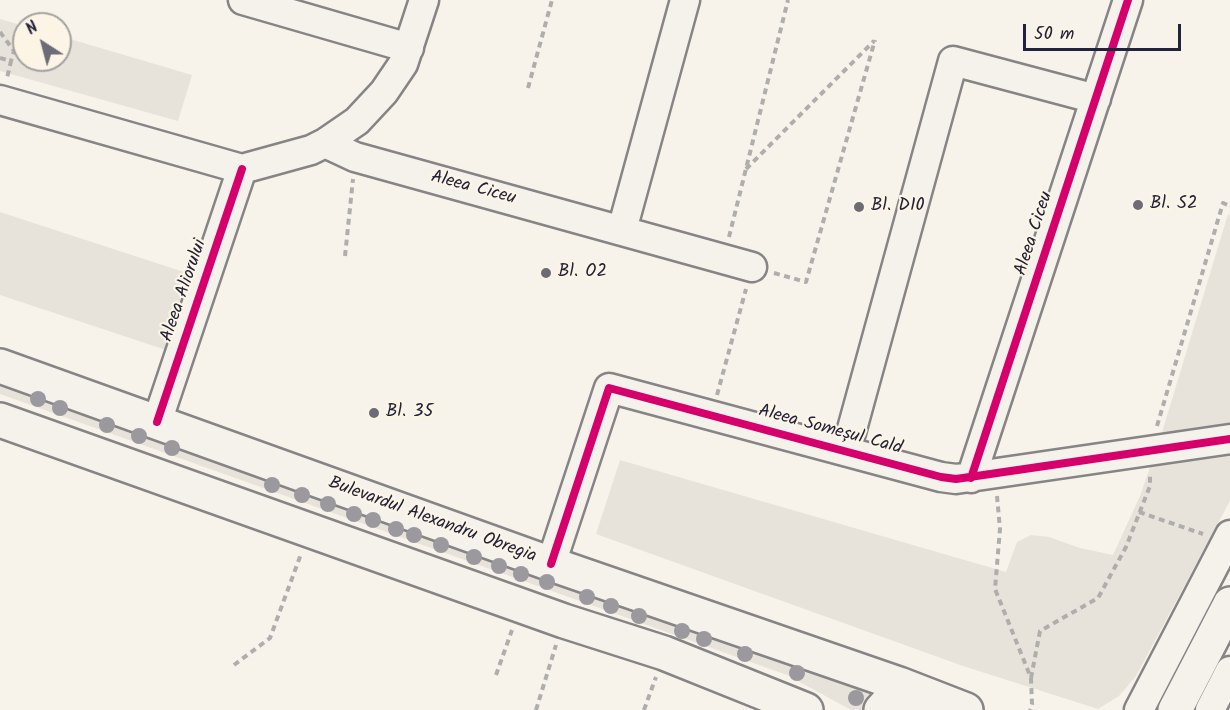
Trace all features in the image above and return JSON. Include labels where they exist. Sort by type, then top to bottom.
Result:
[{"type":"main road","name":"Bulevardul Alexandru Obregia","points":[[0,366],[966,710]]},
{"type":"main road","points":[[0,420],[310,532],[564,621],[664,653],[806,710]]},
{"type":"main road","points":[[1175,710],[1230,604]]},
{"type":"main road","points":[[881,710],[892,698],[926,695]]},
{"type":"street","points":[[243,0],[409,48]]},
{"type":"street","points":[[0,100],[242,169],[325,144],[357,121],[384,92],[403,64],[424,0]]},
{"type":"street","points":[[622,230],[685,0]]},
{"type":"street","name":"Aleea Ciceu","points":[[983,476],[1128,0]]},
{"type":"street","name":"Aleea Someșul Cald","points":[[846,451],[953,61],[1096,99]]},
{"type":"street","name":"Aleea Ciceu","points":[[325,144],[355,157],[752,267]]},
{"type":"street","name":"Aleea Aliorului","points":[[157,422],[242,169]]},
{"type":"street","name":"Aleea Someșul Cald","points":[[551,564],[609,388],[941,477],[983,476],[1230,439]]},
{"type":"street","points":[[1139,710],[1228,538]]},
{"type":"street","points":[[1210,710],[1230,671]]},
{"type":"path","points":[[528,87],[552,0]]},
{"type":"path","points":[[723,258],[788,0]]},
{"type":"path","points":[[0,32],[14,51],[11,61]]},
{"type":"path","points":[[711,415],[752,267],[806,282],[875,40],[745,170]]},
{"type":"path","points":[[345,256],[355,157]]},
{"type":"path","points":[[983,476],[1000,529],[995,589],[1031,678],[1032,704],[1030,710]]},
{"type":"path","points":[[1140,512],[1228,538]]},
{"type":"path","points":[[234,665],[270,638],[310,532]]},
{"type":"path","points":[[496,675],[521,605]]},
{"type":"path","points":[[536,710],[564,621]]},
{"type":"path","points":[[644,710],[664,653]]},
{"type":"shaded area","points":[[0,19],[12,22],[12,72],[72,72],[72,40],[192,75],[178,121],[0,71]]},
{"type":"shaded area","points":[[0,212],[193,275],[169,351],[0,295]]},
{"type":"shaded area","points":[[1228,214],[1230,216],[1230,501],[1136,676],[1119,696],[1098,709],[963,666],[596,534],[620,460],[1006,572],[1017,542],[1031,535],[1049,537],[1080,548],[1113,555],[1140,496],[1160,439]]},
{"type":"shaded area","points":[[0,379],[885,696],[874,710],[851,710],[787,675],[0,394]]},
{"type":"cycle path","points":[[971,478],[1128,0]]},
{"type":"cycle path","points":[[157,422],[242,169]]},
{"type":"cycle path","points":[[551,564],[609,388],[941,477],[956,479],[1230,439]]},
{"type":"place","name":"Bl. S2","points":[[1138,205]]},
{"type":"place","name":"Bl. D10","points":[[859,207]]},
{"type":"place","name":"Bl. O2","points":[[546,273]]},
{"type":"place","name":"Bl. 35","points":[[374,413]]}]
